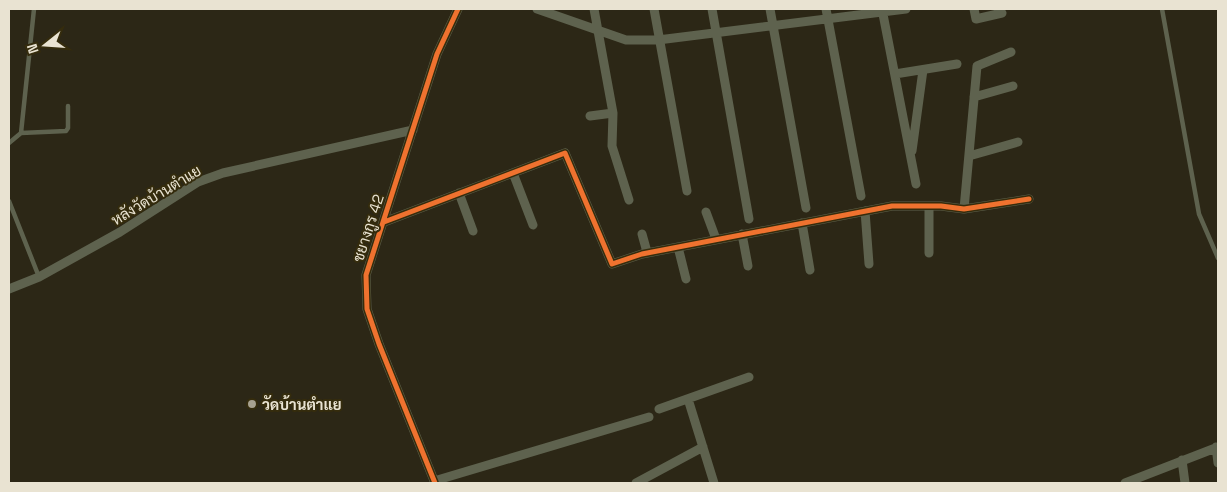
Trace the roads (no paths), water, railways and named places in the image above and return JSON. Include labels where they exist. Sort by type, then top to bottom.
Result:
[{"type":"street","name":"ชยางกูร 42","points":[[434,482],[379,344],[368,309],[366,275],[438,54],[458,9]]},
{"type":"street","points":[[537,9],[626,40],[658,40],[715,34],[883,10],[906,9]]},
{"type":"street","points":[[594,9],[612,113],[612,146],[629,200]]},
{"type":"street","points":[[654,9],[658,40],[687,191]]},
{"type":"street","points":[[712,9],[749,219]]},
{"type":"street","points":[[770,9],[806,208]]},
{"type":"street","points":[[826,9],[861,196]]},
{"type":"street","points":[[974,9],[976,19],[1002,13]]},
{"type":"street","points":[[883,10],[916,184]]},
{"type":"street","points":[[964,209],[977,66],[1011,52]]},
{"type":"street","points":[[895,74],[957,64]]},
{"type":"street","points":[[911,158],[923,70]]},
{"type":"street","points":[[974,97],[1013,86]]},
{"type":"street","points":[[590,116],[612,113]]},
{"type":"street","name":"หลังวัดบ้านตำแย","points":[[9,288],[39,277],[120,232],[198,182],[224,173],[413,130]]},
{"type":"street","points":[[969,156],[1018,142]]},
{"type":"street","points":[[384,222],[565,153],[612,264],[647,252],[892,206],[964,209],[1030,199]]},
{"type":"street","points":[[513,173],[533,225]]},
{"type":"street","points":[[459,193],[473,231]]},
{"type":"street","points":[[928,206],[929,253]]},
{"type":"street","points":[[865,211],[869,264]]},
{"type":"street","points":[[706,212],[716,239]]},
{"type":"street","points":[[802,223],[810,270]]},
{"type":"street","points":[[642,234],[647,252]]},
{"type":"street","points":[[742,234],[748,266]]},
{"type":"street","points":[[678,246],[686,279]]},
{"type":"street","points":[[659,409],[749,377]]},
{"type":"street","points":[[688,399],[714,483]]},
{"type":"street","points":[[434,482],[648,417]]},
{"type":"street","points":[[1129,482],[1217,447],[1218,463]]},
{"type":"street","points":[[636,483],[652,479],[703,448]]},
{"type":"street","points":[[1182,460],[1185,483]]},
{"type":"lane","points":[[21,133],[34,9]]},
{"type":"lane","points":[[1162,9],[1199,214],[1218,258]]},
{"type":"lane","points":[[9,143],[21,133],[66,131],[68,128],[68,106]]},
{"type":"lane","points":[[9,201],[39,277]]},
{"type":"place","name":"วัดบ้านตำแย","points":[[252,404]]}]
